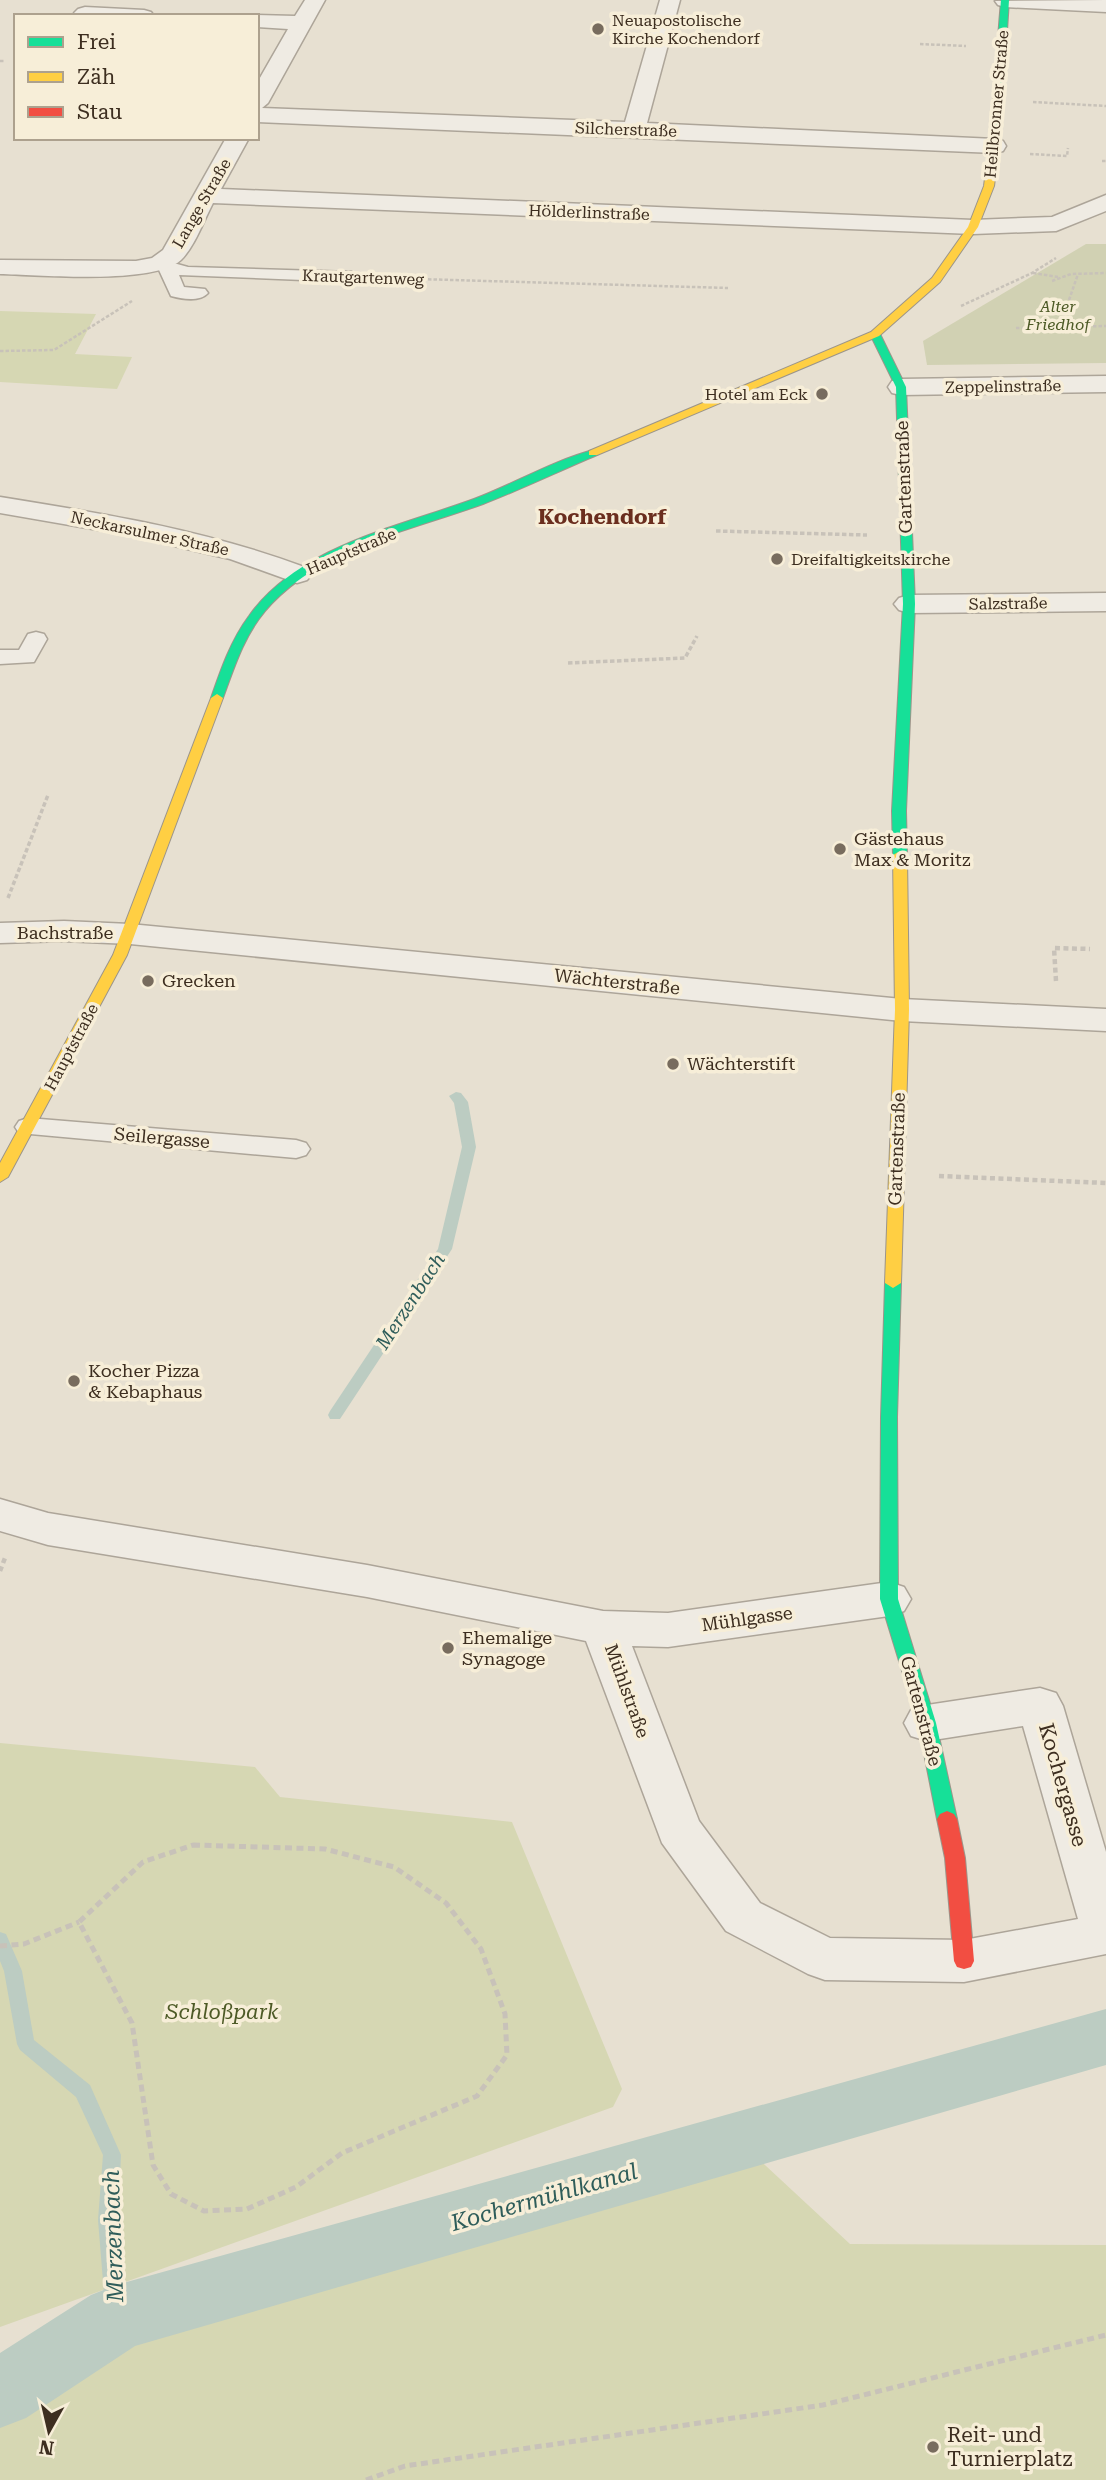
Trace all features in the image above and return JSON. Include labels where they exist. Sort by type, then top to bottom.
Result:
[{"type":"main road","name":"Heilbronner Straße","points":[[875,334],[936,280],[973,227],[989,186],[995,146],[1006,1]]},
{"type":"main road","name":"Gartenstraße","points":[[875,334],[901,387],[909,604],[899,811],[902,1010],[888,1418],[889,1599],[927,1723],[955,1858],[964,1961]]},
{"type":"main road","name":"Hauptstraße","points":[[0,1177],[130,934],[233,656],[261,608],[297,574],[338,553],[484,499],[875,334]]},
{"type":"street","points":[[259,99],[315,0]]},
{"type":"street","points":[[634,129],[670,0]]},
{"type":"street","points":[[1006,1],[1106,6]]},
{"type":"street","points":[[85,13],[105,14]]},
{"type":"street","points":[[259,21],[301,23]]},
{"type":"street","name":"Silcherstraße","points":[[259,115],[995,146]]},
{"type":"street","name":"Lange Straße","points":[[163,265],[173,254],[237,140]]},
{"type":"street","name":"Hölderlinstraße","points":[[206,196],[973,227],[1056,224]]},
{"type":"street","points":[[1056,224],[1106,202]]},
{"type":"street","points":[[1056,224],[1098,231]]},
{"type":"street","name":"Krautgartenweg","points":[[0,267],[136,268],[163,265]]},
{"type":"street","name":"Zeppelinstraße","points":[[901,387],[1106,384]]},
{"type":"street","name":"Neckarsulmer Straße","points":[[0,505],[127,526],[226,549],[297,574]]},
{"type":"street","name":"Salzstraße","points":[[909,604],[1106,602]]},
{"type":"street","name":"Bachstraße","points":[[1,933],[64,930],[130,934]]},
{"type":"street","name":"Wächterstraße","points":[[130,934],[902,1010],[1106,1020]]},
{"type":"street","name":"Mühlstraße","points":[[0,1515],[48,1529],[367,1581],[603,1628],[679,1830],[743,1917],[825,1959],[964,1961],[1106,1933]]},
{"type":"street","name":"Mühlgasse","points":[[603,1628],[668,1630],[889,1599]]},
{"type":"street","name":"Kochergasse","points":[[927,1723],[1040,1706],[1106,1933]]},
{"type":"lane","name":"Krautgartenweg","points":[[163,265],[187,272],[352,277]]},
{"type":"lane","points":[[163,265],[177,292],[199,293]]},
{"type":"lane","points":[[0,657],[26,657],[36,639]]},
{"type":"lane","name":"Seilergasse","points":[[28,1127],[296,1149]]},
{"type":"path","points":[[920,44],[1002,48]]},
{"type":"path","points":[[999,100],[1106,106]]},
{"type":"path","points":[[951,311],[1032,273],[1098,231]]},
{"type":"path","points":[[0,351],[54,350],[146,293],[163,265]]},
{"type":"path","points":[[1032,273],[1058,277],[1106,274]]},
{"type":"path","points":[[1060,326],[1078,274]]},
{"type":"path","name":"Krautgartenweg","points":[[352,277],[728,288]]},
{"type":"path","points":[[1052,281],[1058,277]]},
{"type":"path","points":[[1016,328],[1106,326]]},
{"type":"path","points":[[716,531],[906,537]]},
{"type":"path","points":[[568,663],[685,658],[697,636]]},
{"type":"path","points":[[1,933],[9,891],[48,795]]},
{"type":"path","points":[[1057,986],[1054,948],[1090,949]]},
{"type":"path","points":[[897,1174],[1106,1183]]},
{"type":"path","points":[[0,1946],[24,1944],[79,1922],[143,1862],[193,1845],[325,1849],[394,1867],[446,1903],[481,1949],[505,2014],[507,2055],[477,2096],[342,2153],[296,2187],[247,2209],[204,2211],[171,2194],[153,2165],[132,2022],[79,1922]]},
{"type":"path","points":[[366,2480],[405,2466],[823,2405],[1106,2335]]},
{"type":"green space","name":"Alter Friedhof","points":[[1086,244],[1106,244],[1106,363],[927,365],[923,341]]},
{"type":"green space","points":[[0,311],[96,314],[75,354],[132,357],[117,389],[0,382]]},
{"type":"green space","name":"Schloßpark","points":[[0,1743],[255,1767],[280,1797],[512,1822],[622,2089],[613,2107],[0,2327]]},
{"type":"green space","points":[[738,2140],[850,2244],[1106,2245],[1106,2480],[0,2480],[0,2389],[91,2352]]},
{"type":"waterway","name":"Merzenbach","points":[[335,1415],[445,1249],[469,1147],[461,1102],[456,1096]]},
{"type":"waterway","name":"Merzenbach","points":[[0,1939],[13,1971],[26,2044],[83,2091],[112,2155],[108,2220],[116,2318]]},
{"type":"waterway","name":"Kochermühlkanal","points":[[0,2394],[116,2318],[1106,2037]]},
{"type":"traffic: fast","points":[[995,139],[1005,0]]},
{"type":"traffic: fast","points":[[875,334],[901,387],[909,604],[899,811],[900,855]]},
{"type":"traffic: fast","points":[[217,698],[235,650],[254,617],[283,587],[307,570],[363,542],[480,501],[593,453]]},
{"type":"traffic: fast","points":[[893,1283],[889,1417],[889,1599],[927,1723],[947,1819]]},
{"type":"traffic: slow","points":[[593,453],[875,334],[936,280],[973,227],[989,186],[995,139]]},
{"type":"traffic: slow","points":[[0,1177],[120,955],[217,698]]},
{"type":"traffic: slow","points":[[893,1283],[902,1010],[900,855]]},
{"type":"traffic: jam","points":[[947,1819],[955,1858],[964,1961]]},
{"type":"place","name":"Neuapostolische Kirche Kochendorf","points":[[598,29]]},
{"type":"place","name":"Hotel am Eck","points":[[822,394]]},
{"type":"place","name":"Dreifaltigkeitskirche","points":[[777,559]]},
{"type":"place","name":"Gästehaus Max & Moritz","points":[[840,849]]},
{"type":"place","name":"Grecken","points":[[148,981]]},
{"type":"place","name":"Wächterstift","points":[[673,1064]]},
{"type":"place","name":"Kocher Pizza & Kebaphaus","points":[[74,1381]]},
{"type":"place","name":"Ehemalige Synagoge","points":[[448,1648]]},
{"type":"place","name":"Reit- und Turnierplatz","points":[[933,2447]]},
{"type":"district","name":"Kochendorf","points":[[602,517]]}]
